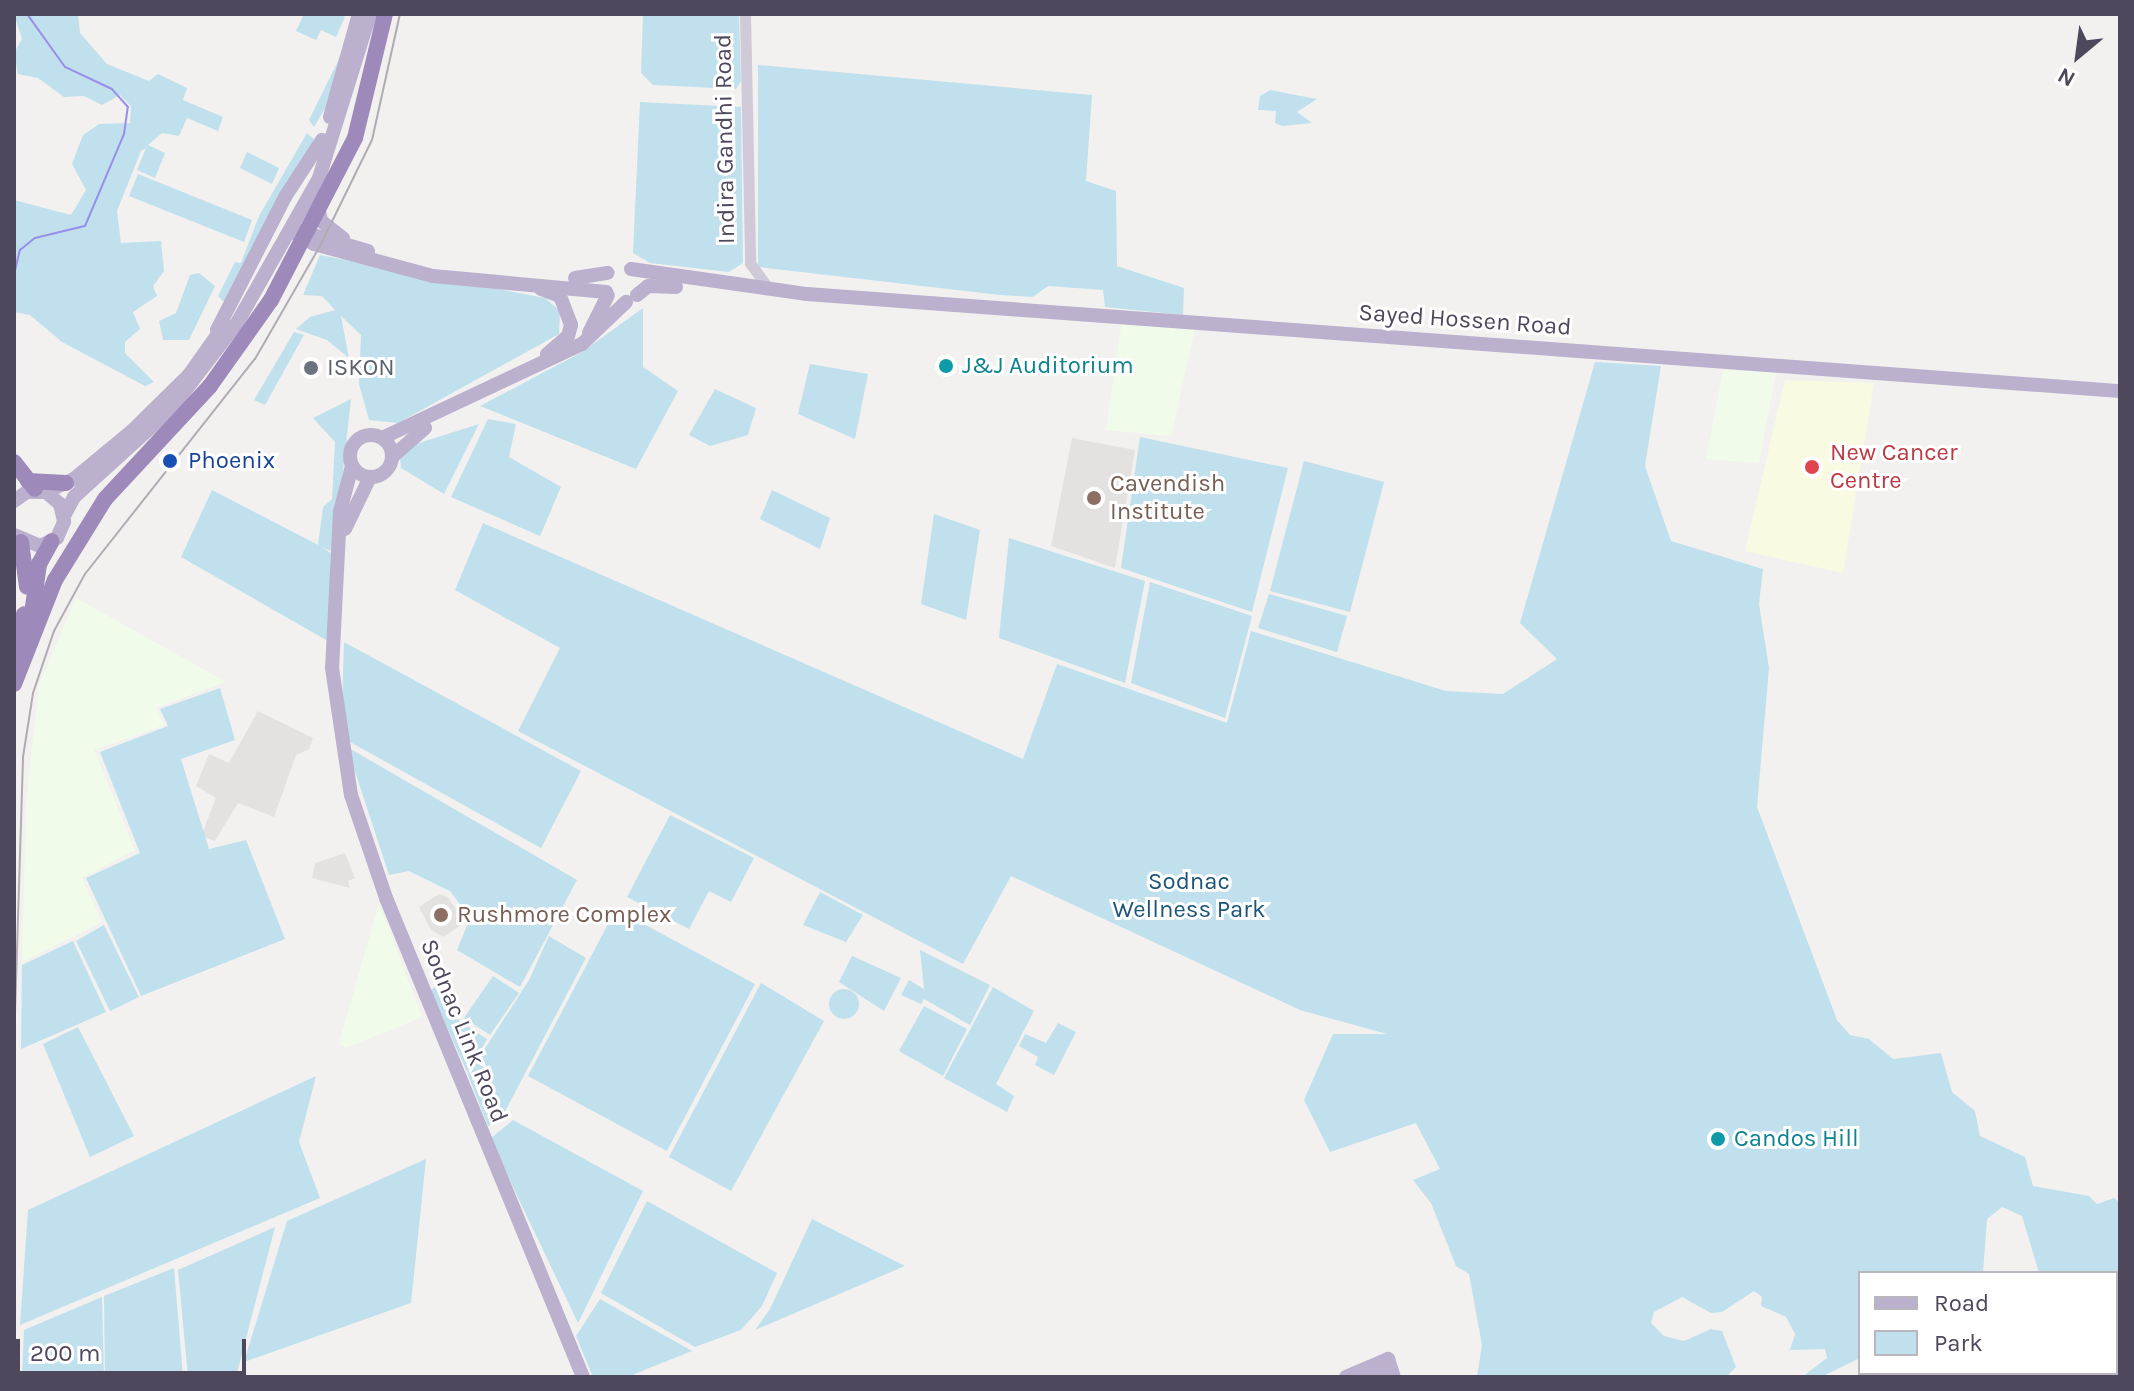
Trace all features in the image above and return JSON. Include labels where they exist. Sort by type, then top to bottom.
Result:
[{"type":"highway","points":[[16,678],[55,580],[105,499],[210,386],[271,300],[355,138],[385,14]]},
{"type":"highway","points":[[14,462],[37,488],[66,483]]},
{"type":"highway","points":[[16,538],[28,569],[18,642]]},
{"type":"highway","points":[[16,678],[39,564],[52,541]]},
{"type":"highway","points":[[14,609],[18,642]]},
{"type":"main road","points":[[16,538],[40,546],[52,541],[74,497],[200,376],[271,267],[322,140],[359,14]]},
{"type":"main road","points":[[66,483],[133,430],[204,355],[288,227],[319,178],[370,14]]},
{"type":"main road","points":[[204,355],[285,197],[322,140]]},
{"type":"main road","points":[[319,178],[321,221],[349,244]]},
{"type":"main road","points":[[288,227],[333,250],[433,276],[607,293],[631,299]]},
{"type":"main road","name":"Sayed Hossen Road","points":[[288,227],[435,267],[592,279],[631,269],[802,294]]},
{"type":"main road","points":[[271,267],[293,250],[333,250]]},
{"type":"main road","points":[[445,413],[392,457],[385,471],[370,477],[352,466],[356,441],[382,438],[445,413],[582,344],[631,299],[639,278],[631,269]]},
{"type":"main road","points":[[582,344],[607,293],[608,273]]},
{"type":"main road","points":[[508,283],[560,296],[569,309],[568,336],[529,370]]},
{"type":"main road","name":"Sayed Hossen Road","points":[[631,299],[657,286],[802,294],[2120,391]]},
{"type":"main road","points":[[382,438],[392,457]]},
{"type":"main road","name":"Sodnac Link Road","points":[[352,466],[338,549],[332,668],[338,738],[363,839],[583,1377]]},
{"type":"main road","name":"Sodnac Link Road","points":[[338,549],[353,504],[370,477]]},
{"type":"main road","points":[[14,501],[37,488],[64,516]]},
{"type":"main road","points":[[1346,1377],[1391,1369]]},
{"type":"main road","points":[[1375,1377],[1391,1369]]},
{"type":"street","name":"Indira Gandhi Road","points":[[745,14],[750,263],[757,281],[778,290]]},
{"type":"street","name":"Indira Gandhi Road","points":[[726,282],[750,263]]},
{"type":"shaded area","points":[[1122,321],[1195,328],[1171,436],[1106,430]]},
{"type":"shaded area","points":[[1723,370],[1776,372],[1759,463],[1706,459]]},
{"type":"shaded area","name":"New Cancer Centre","points":[[1785,380],[1874,383],[1843,573],[1745,551]]},
{"type":"shaded area","name":"Cavendish Institute","points":[[1072,438],[1135,450],[1115,568],[1051,546]]},
{"type":"shaded area","points":[[76,598],[226,682],[156,708],[165,725],[94,750],[135,850],[82,878],[102,922],[22,962],[26,804],[39,684]]},
{"type":"shaded area","points":[[258,711],[313,738],[309,749],[296,755],[274,817],[238,803],[215,841],[201,836],[216,798],[196,786],[209,754],[229,763]]},
{"type":"shaded area","points":[[345,853],[355,878],[348,881],[350,888],[312,878],[315,863]]},
{"type":"shaded area","name":"Rushmore Complex","points":[[439,894],[448,897],[464,923],[444,937],[431,930],[419,907]]},
{"type":"shaded area","points":[[379,903],[422,1017],[346,1048],[339,1043]]},
{"type":"green space","points":[[14,14],[78,14],[80,33],[107,64],[149,81],[158,74],[187,88],[183,100],[223,117],[218,131],[187,118],[179,136],[162,133],[148,145],[165,153],[155,178],[137,170],[146,148],[141,151],[117,211],[121,243],[161,241],[164,271],[153,286],[157,296],[133,312],[140,329],[125,342],[125,353],[154,382],[145,386],[62,342],[30,315],[14,312],[14,200],[71,215],[86,190],[72,164],[83,135],[99,124],[130,123],[131,106],[120,95],[102,105],[84,96],[64,97],[38,78],[18,74],[14,53],[22,39]]},
{"type":"green space","points":[[304,14],[338,14],[345,17],[336,37],[321,30],[316,40],[296,31]]},
{"type":"green space","points":[[643,14],[739,14],[741,81],[736,89],[653,85],[641,73]]},
{"type":"green space","points":[[342,53],[334,93],[314,127],[309,120]]},
{"type":"green space","points":[[758,65],[1092,95],[1086,181],[1116,191],[1117,266],[1184,288],[1183,315],[1105,307],[1103,290],[1048,286],[1033,297],[1000,295],[758,267]]},
{"type":"green space","points":[[1270,90],[1317,99],[1297,112],[1312,123],[1282,126],[1275,123],[1276,111],[1258,110],[1260,96]]},
{"type":"green space","points":[[640,102],[741,107],[743,263],[729,272],[650,263],[633,253]]},
{"type":"green space","points":[[307,133],[314,139],[309,151],[229,301],[223,301],[218,296],[235,262],[241,263],[259,216]]},
{"type":"green space","points":[[247,152],[279,168],[272,184],[240,168]]},
{"type":"green space","points":[[138,174],[252,220],[244,242],[129,196]]},
{"type":"green space","points":[[320,255],[545,298],[560,311],[559,334],[398,423],[369,420],[359,384],[361,335],[341,316],[349,358],[327,340],[296,329],[310,317],[335,310],[322,296],[303,295]]},
{"type":"green space","points":[[199,273],[215,286],[189,340],[163,340],[159,321],[176,313],[190,275]]},
{"type":"green space","points":[[643,308],[643,367],[678,391],[636,469],[480,406],[582,352]]},
{"type":"green space","points":[[294,332],[304,335],[265,405],[254,400]]},
{"type":"green space","name":"Sodnac Wellness Park","points":[[1595,362],[1661,366],[1645,466],[1671,541],[1763,569],[1759,604],[1769,668],[1757,807],[1837,1020],[1850,1035],[1869,1039],[1893,1059],[1941,1053],[1952,1092],[1975,1111],[1980,1136],[2025,1157],[2033,1186],[2089,1196],[2097,1204],[2114,1198],[2120,1203],[2120,1347],[2118,1271],[2038,1271],[2022,1216],[2002,1207],[1987,1219],[1983,1271],[1858,1271],[1858,1359],[1821,1377],[1802,1377],[1827,1358],[1825,1349],[1790,1350],[1795,1334],[1786,1317],[1761,1306],[1762,1297],[1754,1291],[1722,1312],[1711,1313],[1682,1297],[1654,1312],[1651,1323],[1664,1336],[1684,1341],[1711,1329],[1722,1331],[1736,1367],[1726,1377],[1477,1377],[1482,1345],[1469,1274],[1456,1266],[1431,1203],[1413,1180],[1440,1169],[1416,1123],[1330,1152],[1304,1100],[1333,1034],[1387,1034],[1300,1010],[1011,876],[963,964],[518,731],[560,648],[455,590],[483,523],[1023,759],[1057,664],[1227,723],[1251,631],[1446,691],[1503,694],[1557,659],[1520,623]]},
{"type":"green space","points":[[810,364],[868,374],[855,439],[798,414]]},
{"type":"green space","points":[[715,389],[756,408],[748,435],[710,446],[689,435]]},
{"type":"green space","points":[[351,399],[334,552],[321,547],[331,553],[328,641],[181,557],[212,490],[318,545],[323,507],[332,499],[335,442],[313,418]]},
{"type":"green space","points":[[488,419],[516,424],[509,457],[561,487],[540,536],[451,497]]},
{"type":"green space","points":[[479,424],[444,494],[401,468],[400,457],[416,444]]},
{"type":"green space","points":[[1140,437],[1288,468],[1252,612],[1121,568]]},
{"type":"green space","points":[[1304,461],[1384,482],[1350,612],[1270,591]]},
{"type":"green space","points":[[772,490],[830,518],[820,549],[760,519]]},
{"type":"green space","points":[[934,514],[980,530],[966,620],[921,604]]},
{"type":"green space","points":[[1009,538],[1145,581],[1125,683],[999,638]]},
{"type":"green space","points":[[1150,582],[1252,616],[1225,718],[1131,683]]},
{"type":"green space","points":[[1269,594],[1347,616],[1337,652],[1258,628]]},
{"type":"green space","points":[[344,642],[581,771],[541,848],[341,737]]},
{"type":"green space","points":[[220,688],[235,740],[181,759],[209,849],[246,840],[285,939],[141,996],[86,878],[140,853],[100,752],[168,726],[160,709]]},
{"type":"green space","points":[[347,747],[577,880],[520,987],[457,950],[470,918],[450,891],[409,871],[389,875]]},
{"type":"green space","points":[[670,815],[754,858],[731,902],[709,891],[689,929],[627,897]]},
{"type":"green space","points":[[820,892],[863,915],[846,942],[803,925]]},
{"type":"green space","points":[[616,909],[755,984],[667,1151],[528,1076]]},
{"type":"green space","points":[[104,925],[139,997],[110,1011],[76,941]]},
{"type":"green space","points":[[549,936],[586,958],[500,1121],[488,1126],[468,1075],[529,980]]},
{"type":"green space","points":[[73,941],[106,1012],[21,1049],[22,965]]},
{"type":"green space","points":[[920,950],[990,985],[970,1025],[924,999],[921,1004],[901,995],[909,980],[924,989]]},
{"type":"green space","points":[[852,956],[901,978],[884,1011],[839,982]]},
{"type":"green space","points":[[493,976],[519,993],[490,1035],[464,1018]]},
{"type":"green space","points":[[761,983],[824,1021],[731,1191],[669,1157]]},
{"type":"green space","points":[[439,985],[460,1022],[487,1039],[468,1074],[430,990]]},
{"type":"green space","points":[[993,987],[1034,1011],[996,1084],[1014,1096],[1007,1112],[944,1078]]},
{"type":"green space","points":[[844,989],[855,993],[859,1004],[855,1015],[844,1019],[833,1015],[829,1004],[833,993]]},
{"type":"green space","points":[[924,1006],[967,1029],[943,1076],[899,1051]]},
{"type":"green space","points":[[1058,1023],[1076,1032],[1054,1075],[1035,1065],[1038,1057],[1019,1046],[1025,1034],[1046,1043]]},
{"type":"green space","points":[[78,1027],[134,1136],[90,1157],[43,1044]]},
{"type":"green space","points":[[316,1076],[299,1142],[320,1198],[20,1325],[28,1210]]},
{"type":"green space","points":[[513,1120],[643,1191],[578,1323],[490,1139]]},
{"type":"green space","points":[[426,1159],[411,1303],[244,1362],[287,1221]]},
{"type":"green space","points":[[647,1201],[777,1273],[762,1306],[741,1330],[695,1347],[601,1293]]},
{"type":"green space","points":[[812,1219],[905,1266],[755,1330],[770,1309]]},
{"type":"green space","points":[[275,1227],[236,1377],[188,1377],[178,1270]]},
{"type":"green space","points":[[174,1268],[183,1377],[105,1377],[104,1296]]},
{"type":"green space","points":[[102,1297],[104,1377],[22,1377],[24,1330]]},
{"type":"green space","points":[[600,1299],[692,1351],[627,1377],[593,1377],[576,1336]]},
{"type":"waterway","points":[[14,275],[20,250],[35,238],[85,226],[124,134],[128,107],[112,89],[65,67],[27,14]]},
{"type":"tram line","points":[[14,1045],[23,757],[33,693],[54,631],[85,574],[255,359],[320,246],[372,140],[400,14]]},
{"type":"place","name":"J&J Auditorium","points":[[946,366]]},
{"type":"place","name":"ISKON","points":[[311,368]]},
{"type":"place","name":"Phoenix","points":[[170,461]]},
{"type":"place","name":"New Cancer Centre","points":[[1812,467]]},
{"type":"place","name":"Cavendish Institute","points":[[1094,498]]},
{"type":"place","name":"Rushmore Complex","points":[[441,915]]},
{"type":"place","name":"Candos Hill","points":[[1718,1139]]}]
